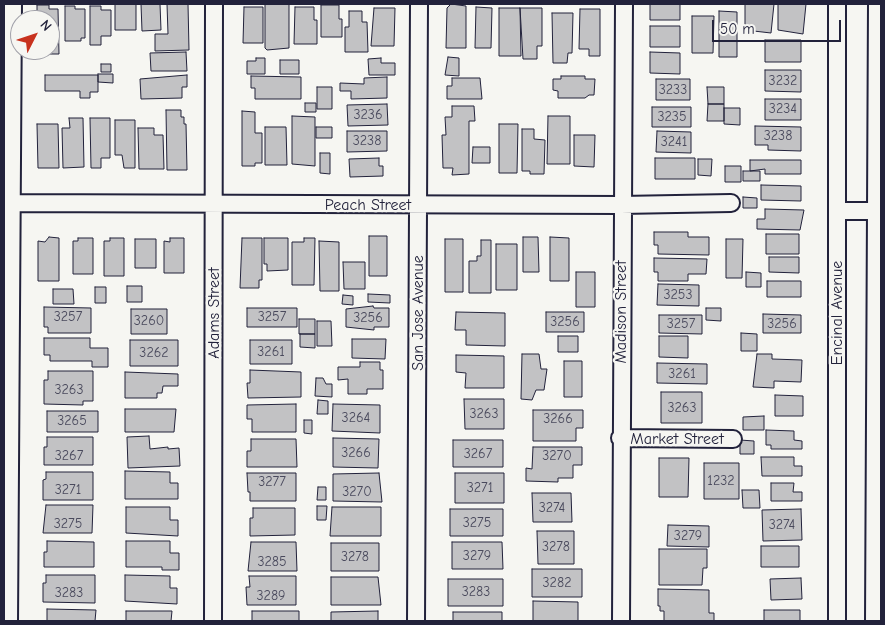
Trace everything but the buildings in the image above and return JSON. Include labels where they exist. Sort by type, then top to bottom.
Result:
[{"type":"street","points":[[9,621],[7,203],[13,4]]},
{"type":"street","name":"Adams Street","points":[[213,621],[214,4]]},
{"type":"street","name":"San Jose Avenue","points":[[416,621],[419,4]]},
{"type":"street","name":"Madison Street","points":[[621,621],[621,205],[624,4]]},
{"type":"street","name":"Encinal Avenue","points":[[837,4],[837,621]]},
{"type":"street","points":[[874,621],[877,4]]},
{"type":"street","name":"Peach Street","points":[[7,203],[418,205],[731,203]]},
{"type":"street","points":[[838,211],[876,211]]},
{"type":"street","name":"Market Street","points":[[620,438],[733,439]]}]
